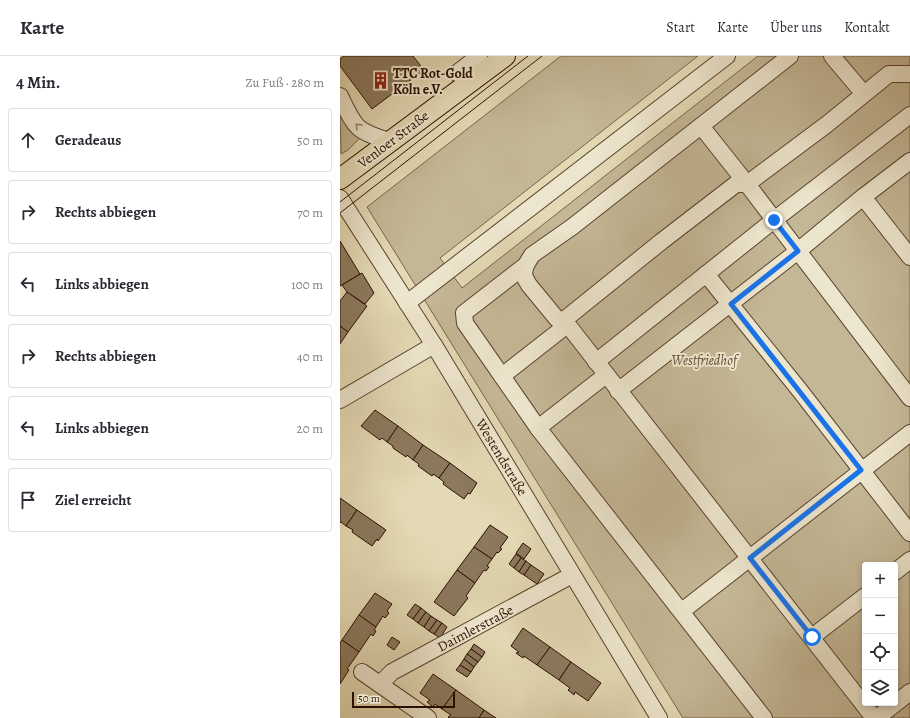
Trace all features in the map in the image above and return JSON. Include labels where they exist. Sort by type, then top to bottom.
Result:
[{"type":"main road","name":"Venloer Straße","points":[[340,179],[389,141],[478,63],[505,56]]},
{"type":"street","points":[[407,303],[727,56]]},
{"type":"street","points":[[764,718],[538,428],[465,323],[464,313],[526,264],[532,255],[578,222],[790,56]]},
{"type":"street","points":[[832,56],[864,94]]},
{"type":"street","points":[[457,73],[478,63]]},
{"type":"street","points":[[502,376],[662,241],[736,184],[748,184],[826,125],[889,74],[910,74]]},
{"type":"street","points":[[340,96],[351,120],[358,128],[370,135],[389,141]]},
{"type":"street","points":[[596,362],[774,220],[910,115]]},
{"type":"street","points":[[701,126],[748,184],[910,398]]},
{"type":"street","points":[[618,391],[731,304],[910,161]]},
{"type":"street","points":[[864,197],[910,257]]},
{"type":"street","name":"Westendstraße","points":[[340,198],[434,345],[659,718]]},
{"type":"street","points":[[526,264],[524,272],[529,285],[557,319],[566,323],[875,718],[910,692]]},
{"type":"street","points":[[706,274],[910,533]]},
{"type":"street","points":[[340,400],[434,345]]},
{"type":"street","points":[[538,428],[606,375]]},
{"type":"street","points":[[682,612],[910,433]]},
{"type":"street","points":[[898,570],[910,560]]},
{"type":"street","name":"Daimlerstraße","points":[[380,684],[392,672],[572,575]]},
{"type":"street","points":[[812,637],[862,598]]},
{"type":"street","points":[[362,672],[428,718]]},
{"type":"green space","name":"Westfriedhof","points":[[561,56],[698,56],[440,258],[462,288],[758,56],[910,56],[910,718],[683,718],[367,207]]},
{"type":"green space","points":[[340,109],[361,137],[348,150],[341,154]]},
{"type":"building","name":"TTC Rot-Gold Köln e.V.","points":[[344,56],[413,56],[424,70],[372,109],[340,66],[340,59]]},
{"type":"building","points":[[340,241],[360,274],[340,286]]},
{"type":"building","points":[[362,273],[374,293],[365,304],[347,292],[342,285]]},
{"type":"building","points":[[347,292],[367,306],[348,332],[340,326],[340,301]]},
{"type":"building","points":[[340,326],[348,332],[340,344]]},
{"type":"building","points":[[375,410],[398,426],[387,442],[382,438],[380,440],[361,426]]},
{"type":"building","points":[[398,426],[423,445],[413,460],[407,455],[406,457],[393,448],[393,446],[387,442]]},
{"type":"building","points":[[423,445],[450,463],[439,478],[433,474],[432,476],[418,466],[419,464],[413,460]]},
{"type":"building","points":[[450,463],[477,483],[470,494],[468,493],[464,499],[443,484],[444,482],[439,478]]},
{"type":"building","points":[[340,498],[357,510],[346,526],[341,522],[340,523]]},
{"type":"building","points":[[357,510],[386,530],[378,541],[377,539],[372,546],[346,526]]},
{"type":"building","points":[[490,525],[508,537],[500,548],[502,549],[498,553],[497,552],[492,559],[474,547]]},
{"type":"building","points":[[523,543],[531,549],[524,559],[516,553]]},
{"type":"building","points":[[474,547],[492,559],[487,566],[489,567],[486,571],[484,570],[475,583],[457,570]]},
{"type":"building","points":[[516,554],[521,558],[514,568],[509,564]]},
{"type":"building","points":[[521,558],[526,561],[519,572],[514,568]]},
{"type":"building","points":[[526,561],[531,565],[524,575],[519,572]]},
{"type":"building","points":[[531,565],[544,574],[537,584],[524,575]]},
{"type":"building","points":[[457,570],[475,583],[466,596],[468,598],[454,616],[434,602]]},
{"type":"building","points":[[375,593],[392,604],[387,611],[389,613],[385,618],[383,616],[376,627],[359,615]]},
{"type":"building","points":[[415,604],[421,608],[413,619],[407,615]]},
{"type":"building","points":[[421,608],[426,612],[418,623],[413,619]]},
{"type":"building","points":[[426,612],[431,616],[424,627],[418,623]]},
{"type":"building","points":[[359,615],[376,627],[374,630],[376,631],[373,636],[371,634],[359,652],[342,640]]},
{"type":"building","points":[[431,616],[437,620],[429,631],[424,627]]},
{"type":"building","points":[[437,620],[442,623],[434,634],[429,631]]},
{"type":"building","points":[[442,623],[447,627],[440,638],[434,634]]},
{"type":"building","points":[[523,628],[550,647],[537,665],[524,656],[523,658],[516,653],[519,652],[511,646]]},
{"type":"building","points":[[392,637],[400,642],[394,650],[387,645]]},
{"type":"building","points":[[342,640],[359,652],[347,669],[349,670],[340,684],[340,643]]},
{"type":"building","points":[[474,644],[485,652],[482,657],[471,649]]},
{"type":"building","points":[[550,647],[571,662],[559,680],[537,665]]},
{"type":"building","points":[[471,649],[482,657],[478,662],[467,654]]},
{"type":"building","points":[[467,654],[478,662],[474,667],[464,659]]},
{"type":"building","points":[[464,659],[474,667],[471,672],[460,665]]},
{"type":"building","points":[[571,662],[601,683],[588,701],[575,692],[574,695],[568,690],[570,688],[559,680]]},
{"type":"building","points":[[460,665],[471,672],[467,677],[456,670]]},
{"type":"building","points":[[433,674],[456,690],[442,709],[435,704],[433,707],[427,702],[430,700],[420,693]]},
{"type":"building","points":[[456,690],[484,710],[479,718],[448,717],[451,715],[442,709]]},
{"type":"building","points":[[484,710],[496,718],[479,718]]},
{"type":"tram line","points":[[340,202],[528,56]]},
{"type":"tram line","points":[[340,213],[542,56]]},
{"type":"place","name":"TTC Rot-Gold Köln e.V.","points":[[380,81]]},
{"type":"route","points":[[774,220],[798,251],[731,304],[861,470],[750,558],[812,637]]}]
